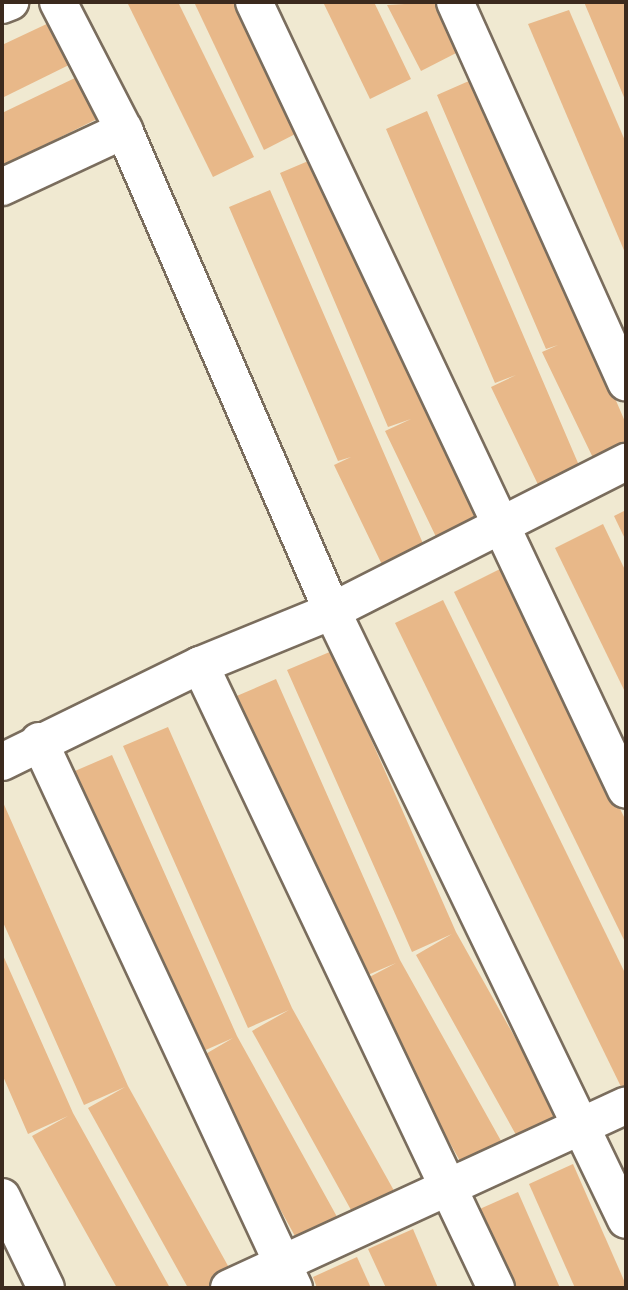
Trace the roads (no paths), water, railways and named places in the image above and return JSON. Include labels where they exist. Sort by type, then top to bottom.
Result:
[{"type":"street","points":[[2,5],[10,2]]},
{"type":"street","points":[[58,2],[124,130],[332,611],[626,1220]]},
{"type":"street","points":[[254,2],[626,790]]},
{"type":"street","points":[[455,2],[626,382]]},
{"type":"street","points":[[2,187],[124,130]]},
{"type":"street","points":[[2,762],[39,741],[200,665],[332,611],[500,520],[626,462]]},
{"type":"street","points":[[200,665],[496,1288]]},
{"type":"street","points":[[39,741],[288,1274]]},
{"type":"street","points":[[229,1288],[288,1274],[447,1184],[626,1105]]},
{"type":"street","points":[[2,1197],[46,1288]]}]
